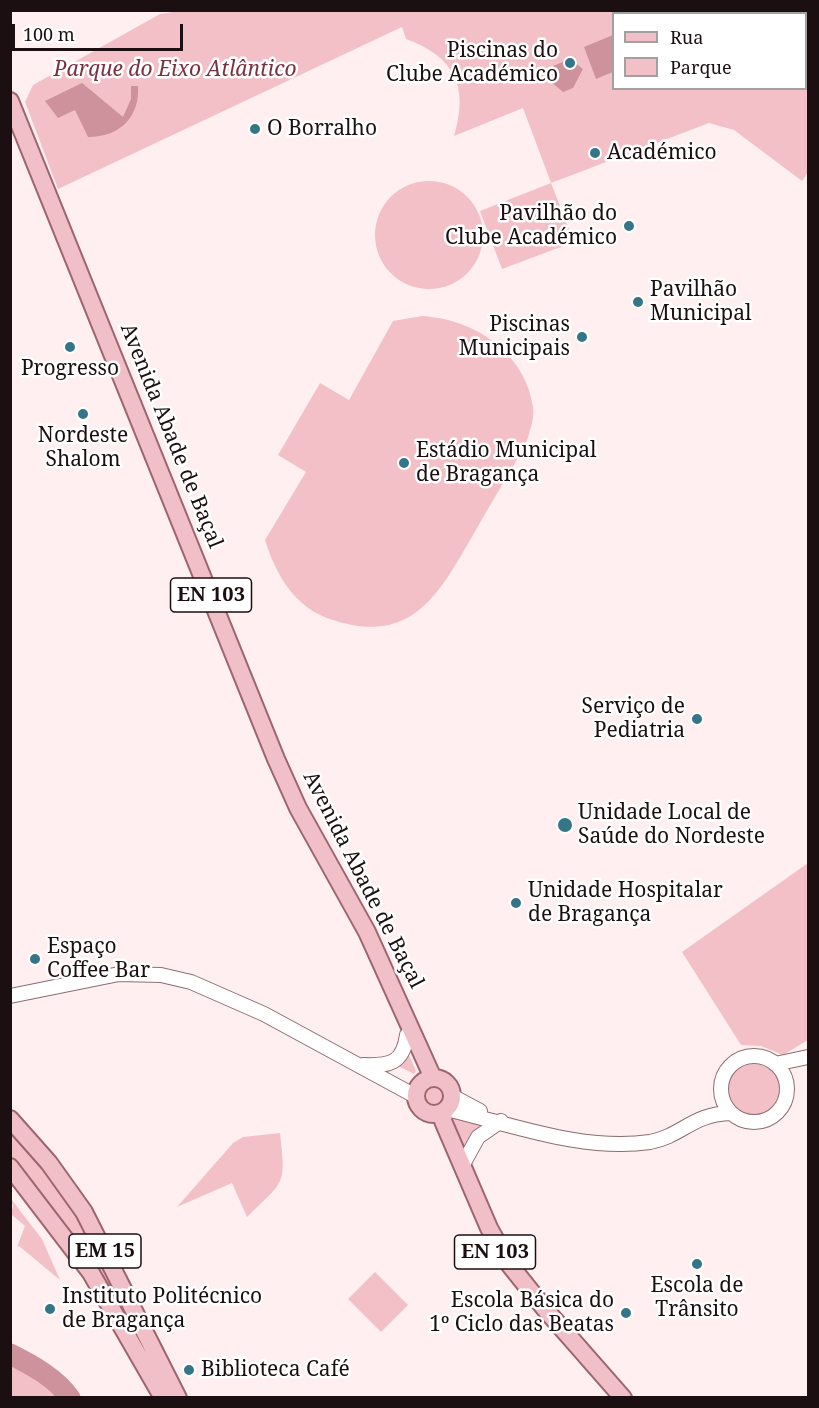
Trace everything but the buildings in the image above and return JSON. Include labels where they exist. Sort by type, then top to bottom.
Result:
[{"type":"main road","name":"Avenida Abade de Baçal","points":[[10,101],[276,759],[406,1035],[424,1086],[424,1110],[444,1107]]},
{"type":"main road","name":"Avenida Abade de Baçal","points":[[10,129],[263,749],[290,811],[329,871],[376,951],[424,1086]]},
{"type":"main road","points":[[263,749],[276,759]]},
{"type":"main road","name":"Avenida Abade de Baçal","points":[[424,1086],[448,1085],[444,1107],[483,1229],[503,1267],[615,1398]]},
{"type":"main road","name":"EN 103","points":[[444,1107],[443,1121],[508,1264],[623,1398]]},
{"type":"main road","name":"EM 15","points":[[10,1119],[49,1163],[84,1212],[178,1398]]},
{"type":"main road","name":"EM 15","points":[[10,1167],[91,1273],[163,1398]]},
{"type":"main road","points":[[574,1343],[634,1398]]},
{"type":"main road","points":[[590,1369],[609,1398]]},
{"type":"street","points":[[10,996],[119,974],[161,975],[191,982],[264,1014],[361,1065],[424,1086]]},
{"type":"street","points":[[361,1065],[386,1066],[393,1063],[405,1049],[406,1035]]},
{"type":"street","points":[[444,1107],[588,1143],[613,1146],[653,1141],[701,1117],[711,1107],[721,1090],[726,1071],[738,1060],[753,1056],[775,1064],[806,1058]]},
{"type":"street","points":[[701,1117],[731,1113],[753,1122],[770,1118],[784,1105],[787,1085],[806,1058]]},
{"type":"street","points":[[775,1064],[787,1085]]},
{"type":"street","points":[[721,1090],[722,1098],[731,1113]]},
{"type":"street","points":[[462,1166],[478,1137],[501,1122]]},
{"type":"green space","name":"Parque do Eixo Atlântico","points":[[179,11],[808,11],[808,172],[802,181],[734,130],[709,123],[551,183],[523,108],[454,136],[460,103],[454,76],[447,65],[436,55],[423,46],[406,39],[402,27],[58,189],[25,102],[33,85],[160,14]]},
{"type":"green space","points":[[429,181],[450,185],[467,197],[479,214],[483,235],[479,256],[467,273],[450,285],[429,289],[408,285],[391,273],[379,256],[375,235],[379,214],[391,197],[408,185]]},
{"type":"green space","points":[[551,183],[574,242],[502,269],[480,211]]},
{"type":"green space","name":"Estádio Municipal de Bragança","points":[[422,316],[460,324],[478,332],[508,355],[520,370],[528,387],[533,407],[530,431],[526,444],[448,577],[435,595],[403,620],[383,626],[360,626],[333,620],[308,608],[289,589],[275,566],[265,540],[306,472],[278,455],[320,383],[349,400],[393,321]]},
{"type":"green space","points":[[808,863],[808,1040],[783,1055],[761,1046],[741,1045],[682,952]]},
{"type":"green space","points":[[408,1053],[416,1071],[414,1074],[396,1065]]},
{"type":"green space","points":[[754,1064],[768,1068],[776,1076],[780,1090],[776,1104],[768,1112],[754,1116],[740,1112],[732,1104],[728,1090],[732,1076],[740,1068]]},
{"type":"green space","points":[[434,1084],[442,1087],[445,1095],[442,1103],[434,1106],[426,1103],[423,1095],[426,1087]]},
{"type":"green space","points":[[452,1116],[484,1125],[463,1152],[449,1119]]},
{"type":"green space","points":[[11,1128],[74,1210],[173,1397],[36,1188],[11,1159]]},
{"type":"green space","points":[[280,1133],[283,1163],[280,1181],[269,1196],[247,1217],[232,1183],[177,1207],[233,1143],[243,1137]]},
{"type":"green space","points":[[11,1199],[42,1239],[60,1280],[19,1246],[17,1247],[25,1226],[11,1214],[13,1206]]},
{"type":"green space","points":[[375,1272],[408,1305],[381,1332],[348,1299]]},
{"type":"green space","points":[[10,1361],[54,1391],[59,1397],[11,1397]]},
{"type":"shaded area","points":[[612,35],[612,72],[596,79],[584,47]]},
{"type":"shaded area","points":[[570,59],[583,69],[573,88],[563,92],[550,81],[555,71],[553,66]]},
{"type":"shaded area","points":[[82,83],[123,117],[131,99],[131,86],[138,86],[136,107],[126,123],[110,133],[88,137],[75,110],[58,118],[45,101]]},
{"type":"waterway","points":[[10,1354],[51,1378],[70,1398]]},
{"type":"place","name":"Piscinas do Clube Académico","points":[[570,63]]},
{"type":"place","name":"O Borralho","points":[[255,129]]},
{"type":"place","name":"Académico","points":[[595,153]]},
{"type":"place","name":"Pavilhão do Clube Académico","points":[[629,226]]},
{"type":"place","name":"Pavilhão Municipal","points":[[638,302]]},
{"type":"place","name":"Piscinas Municipais","points":[[582,337]]},
{"type":"place","name":"Progresso","points":[[70,347]]},
{"type":"place","name":"Nordeste Shalom","points":[[83,414]]},
{"type":"place","name":"Estádio Municipal de Bragança","points":[[404,463]]},
{"type":"place","name":"Serviço de Pediatria","points":[[697,719]]},
{"type":"place","name":"Unidade Local de Saúde do Nordeste","points":[[565,825]]},
{"type":"place","name":"Unidade Hospitalar de Bragança","points":[[516,903]]},
{"type":"place","name":"Espaço Coffee Bar","points":[[35,959]]},
{"type":"place","name":"Escola de Trânsito","points":[[697,1264]]},
{"type":"place","name":"Instituto Politécnico de Bragança","points":[[50,1309]]},
{"type":"place","name":"Escola Básica do 1º Ciclo das Beatas","points":[[626,1313]]},
{"type":"place","name":"Biblioteca Café","points":[[189,1370]]}]
